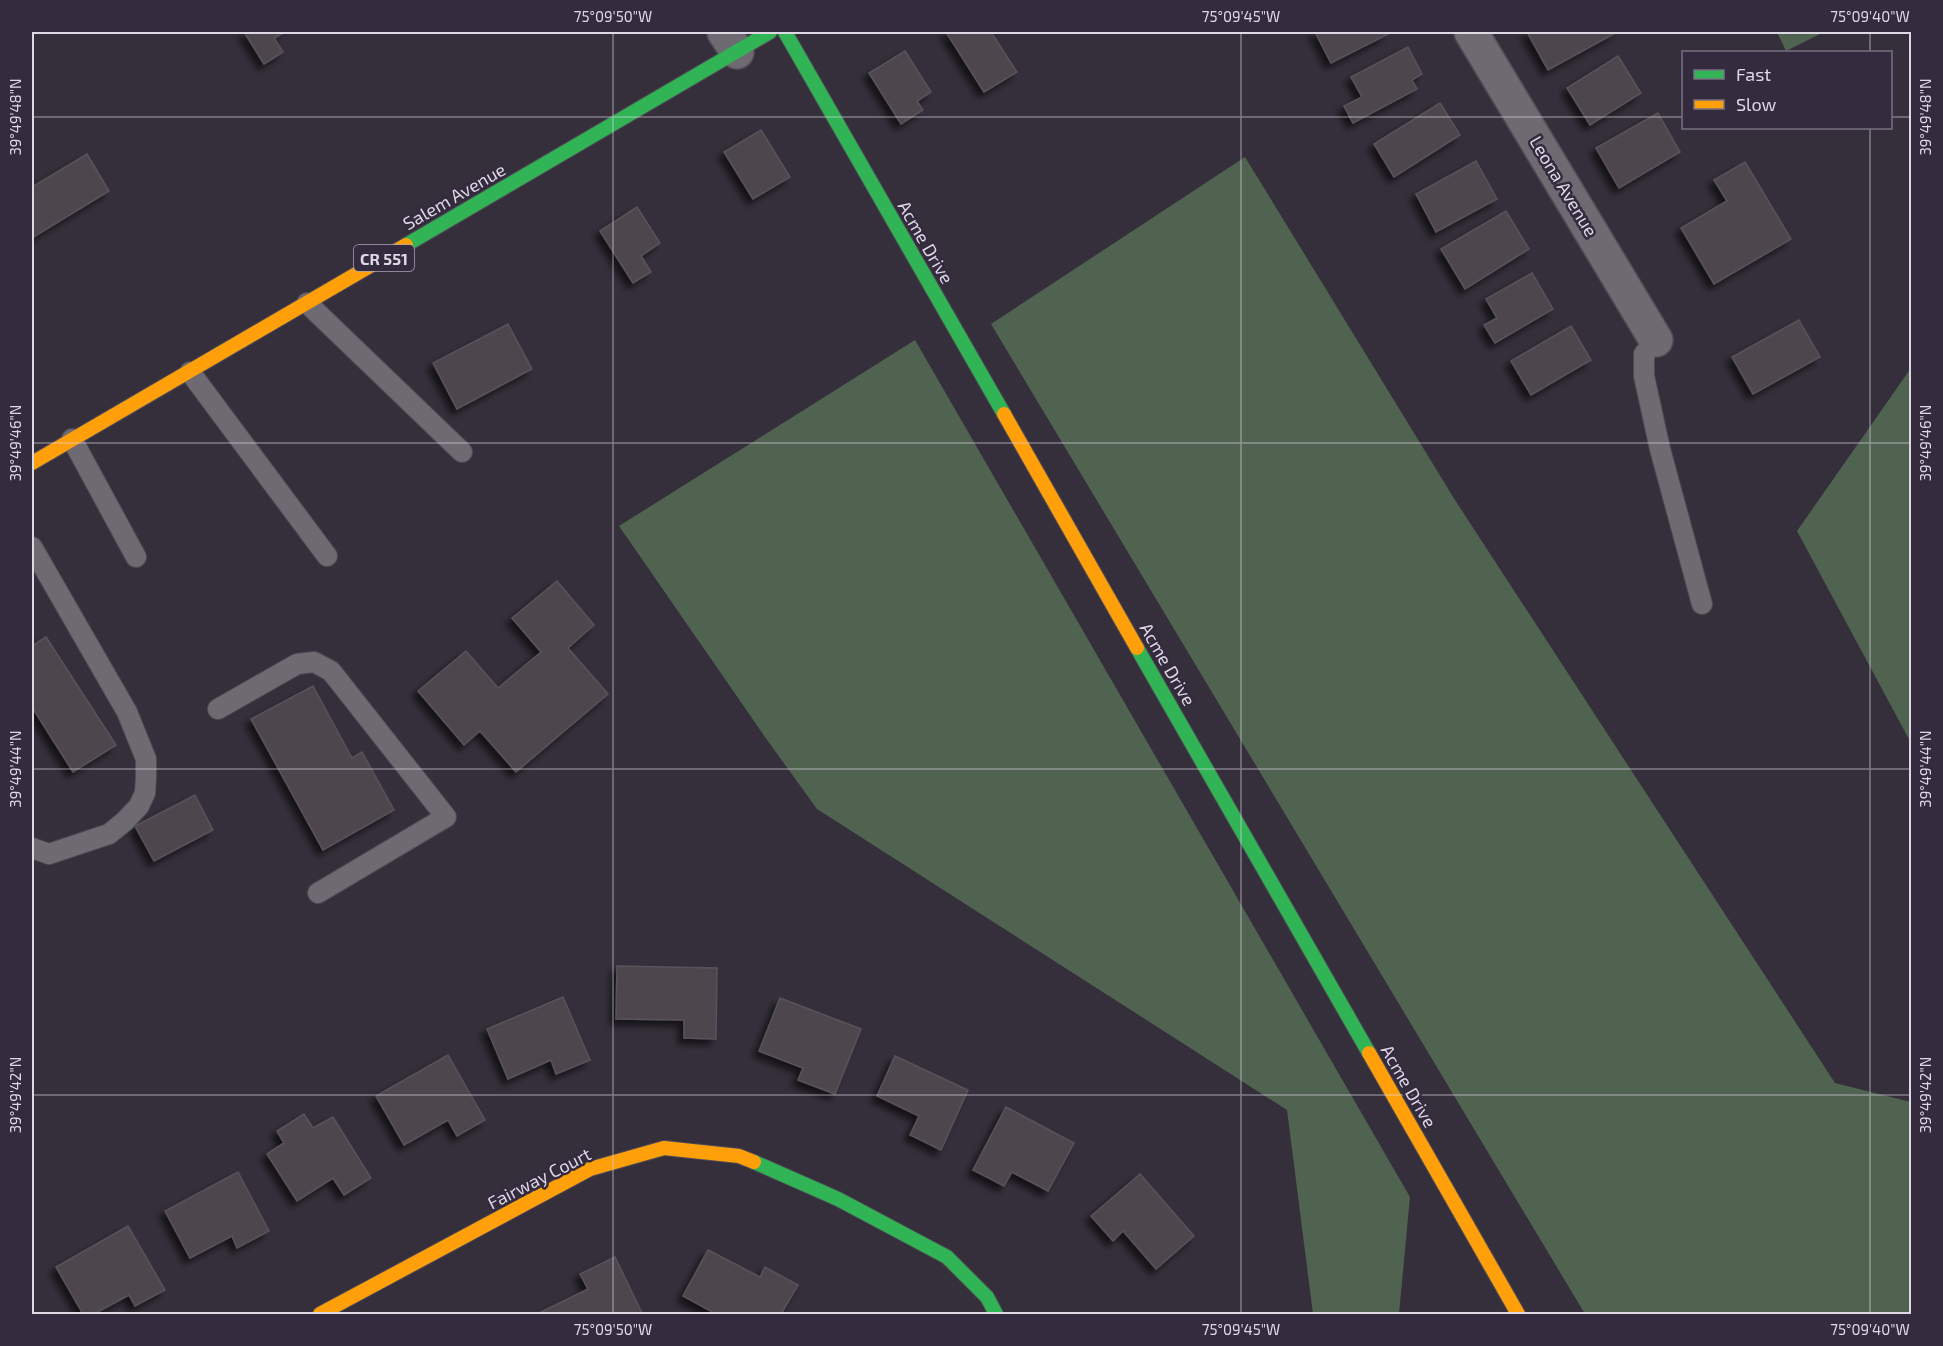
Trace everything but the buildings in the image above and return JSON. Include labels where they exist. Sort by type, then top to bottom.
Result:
[{"type":"street","name":"Salem Avenue","points":[[32,463],[307,303],[730,42],[770,32]]},
{"type":"street","name":"Acme Drive","points":[[785,32],[1518,1314]]},
{"type":"street","name":"Leona Avenue","points":[[1471,32],[1656,340]]},
{"type":"street","name":"Fairway Court","points":[[320,1314],[590,1169],[664,1148],[739,1156],[838,1199],[947,1257],[987,1297],[996,1314]]},
{"type":"lane","points":[[307,303],[462,452]]},
{"type":"lane","points":[[1656,340],[1644,354],[1644,376],[1660,449],[1702,604]]},
{"type":"lane","points":[[190,372],[327,556]]},
{"type":"lane","points":[[72,440],[136,557]]},
{"type":"lane","points":[[32,547],[127,712],[146,759],[147,778],[145,793],[139,806],[125,822],[109,834],[49,854],[32,848]]},
{"type":"lane","points":[[218,709],[297,664],[314,662],[331,671],[446,817],[318,892]]},
{"type":"green space","points":[[1777,32],[1824,32],[1786,51]]},
{"type":"green space","points":[[1245,157],[1455,500],[1835,1083],[1911,1102],[1911,1314],[1585,1314],[991,324]]},
{"type":"green space","points":[[915,340],[1410,1197],[1399,1314],[1313,1314],[1287,1110],[817,809],[619,526]]},
{"type":"green space","points":[[1911,368],[1911,743],[1797,531]]},
{"type":"traffic: fast","points":[[406,245],[770,32]]},
{"type":"traffic: fast","points":[[785,32],[1004,414]]},
{"type":"traffic: fast","points":[[1137,648],[1369,1053]]},
{"type":"traffic: fast","points":[[754,1162],[838,1199],[947,1257],[987,1297],[996,1314]]},
{"type":"traffic: slow","points":[[32,463],[406,245]]},
{"type":"traffic: slow","points":[[1004,414],[1137,648]]},
{"type":"traffic: slow","points":[[1369,1053],[1518,1314]]},
{"type":"traffic: slow","points":[[320,1314],[590,1169],[664,1148],[739,1156],[754,1162]]}]
